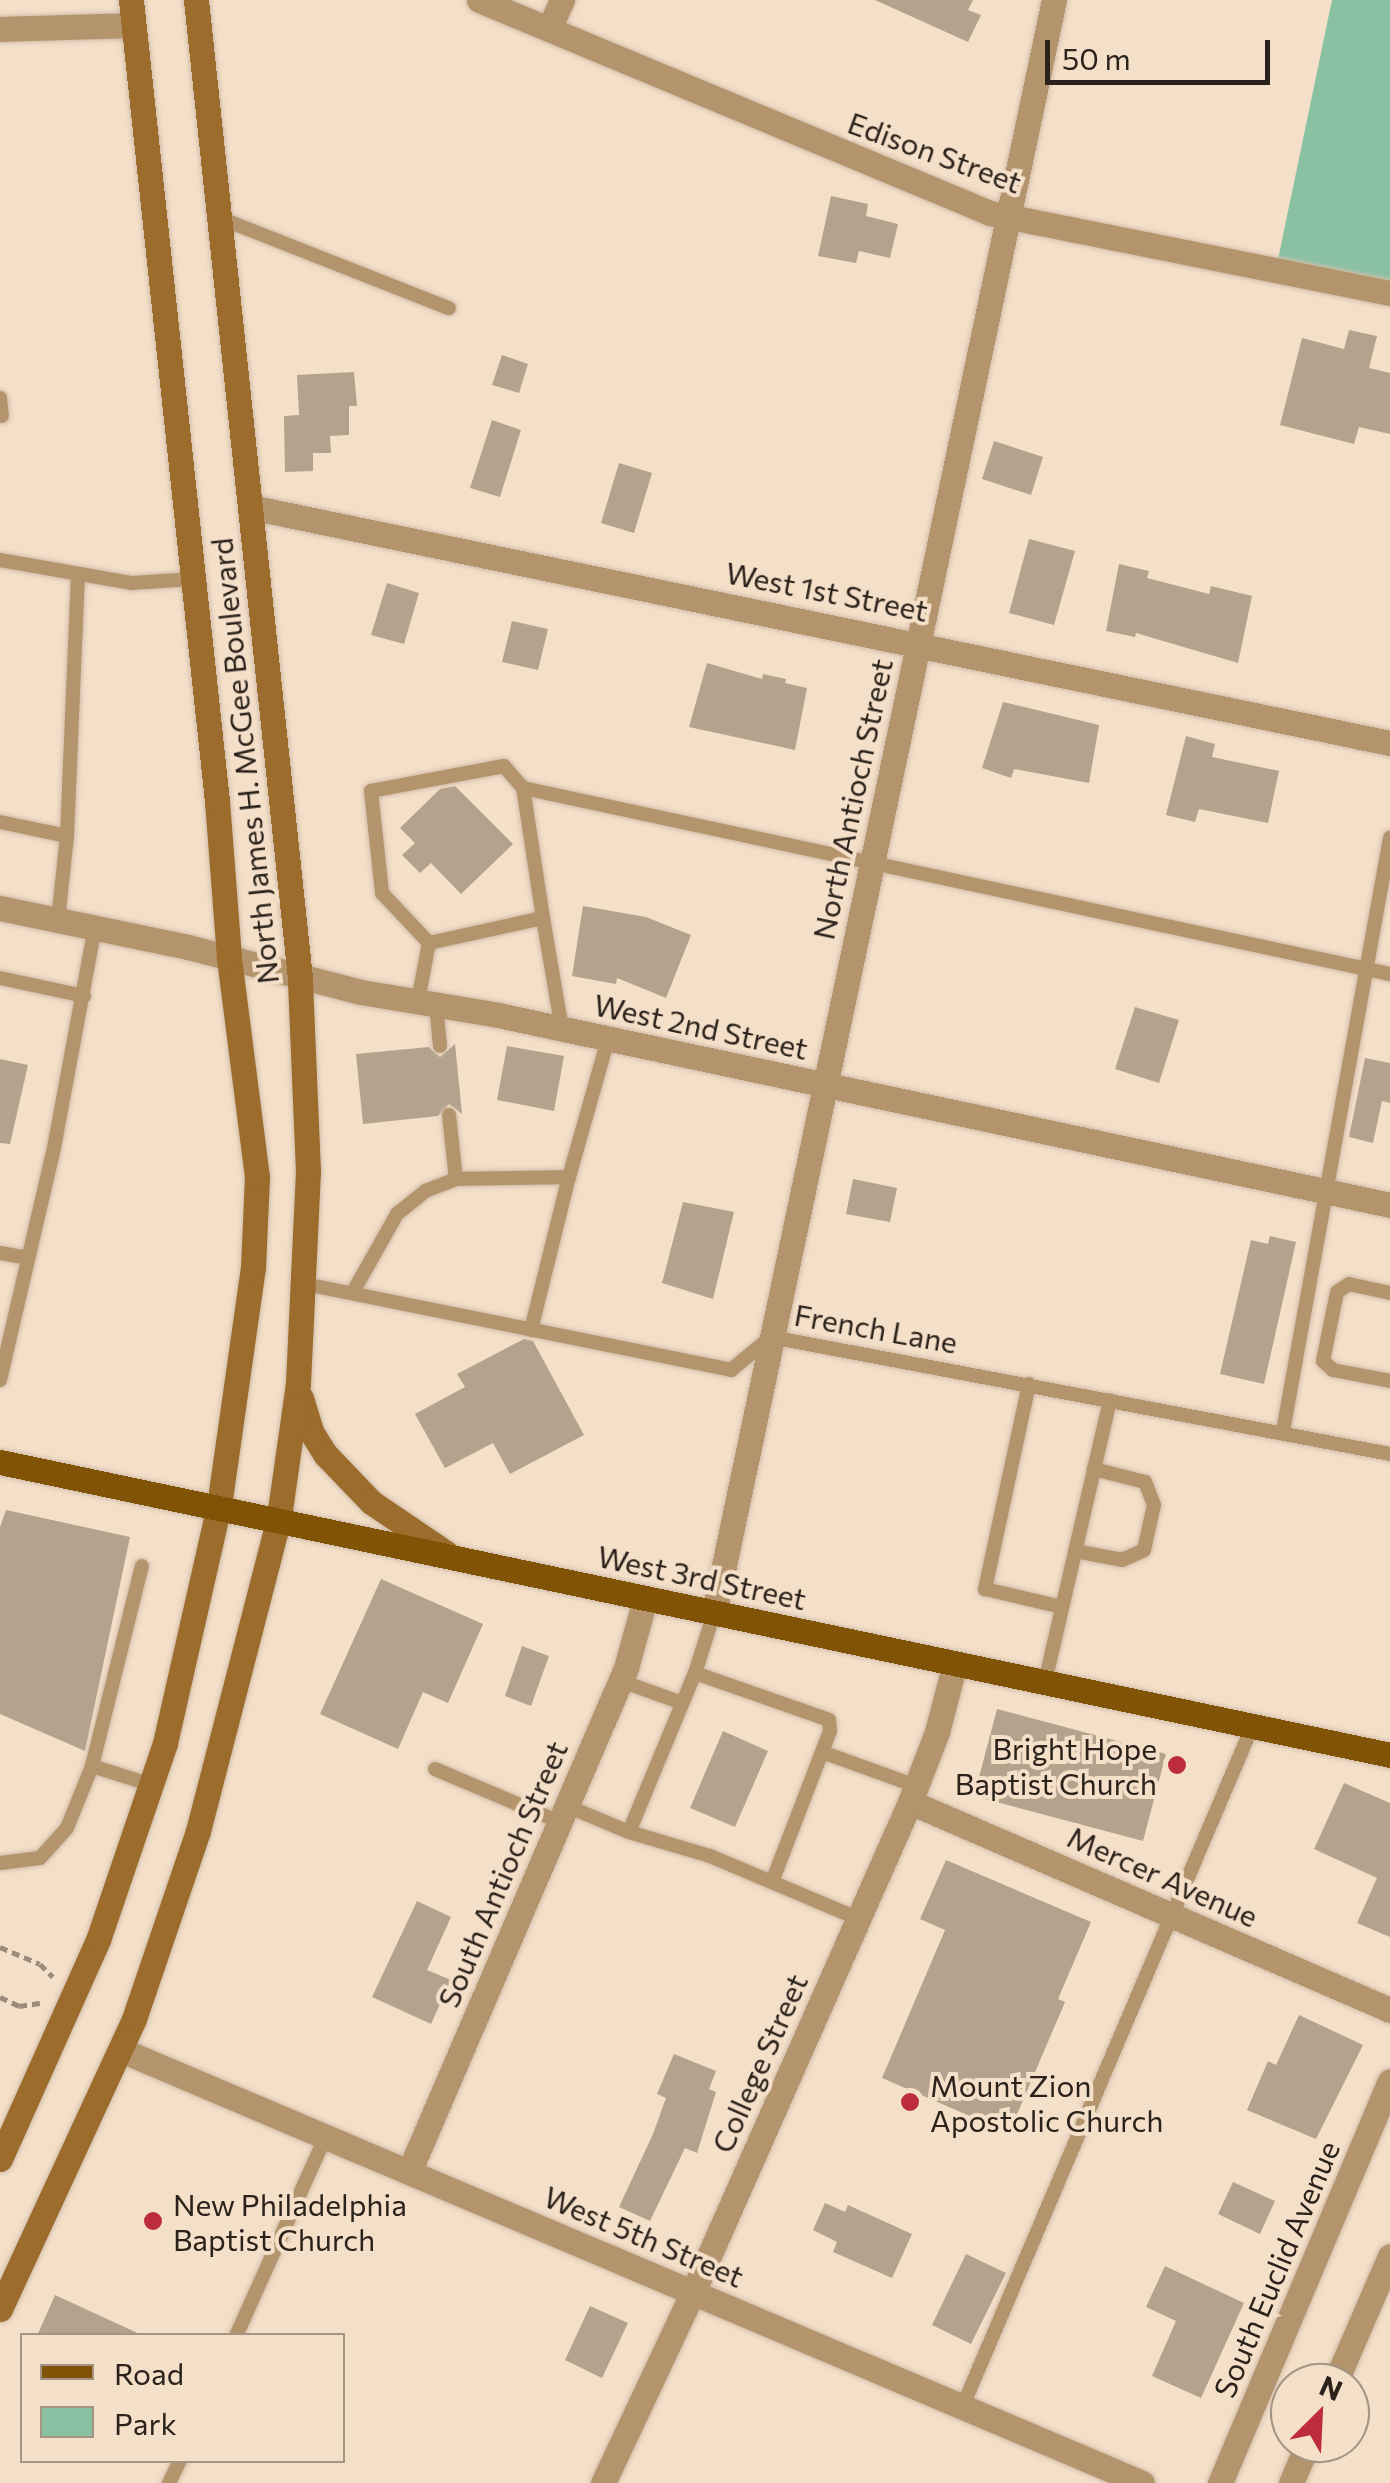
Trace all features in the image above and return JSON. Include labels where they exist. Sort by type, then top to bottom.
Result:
[{"type":"main road","name":"North James H. McGee Boulevard","points":[[0,2309],[121,2050],[198,1831],[279,1517],[298,1383],[308,1172],[300,978],[196,0]]},
{"type":"main road","name":"North James H. McGee Boulevard","points":[[0,2159],[73,1997],[120,1880],[152,1785],[186,1663],[219,1506],[253,1268],[257,1177],[229,957],[132,12]]},
{"type":"main road","points":[[298,1383],[302,1409],[326,1455],[371,1502],[451,1556]]},
{"type":"main road","name":"West 3rd Street","points":[[0,1462],[279,1517],[644,1599],[1390,1754]]},
{"type":"street","name":"Edison Street","points":[[479,0],[863,163],[1009,216],[1390,293]]},
{"type":"street","points":[[549,29],[562,0]]},
{"type":"street","name":"North Antioch Street","points":[[714,1613],[822,1085],[1054,0]]},
{"type":"street","points":[[0,29],[132,12]]},
{"type":"street","name":"West 1st Street","points":[[250,507],[919,642],[1390,743]]},
{"type":"street","name":"West 2nd Street","points":[[0,908],[229,957],[300,978],[562,1029],[1390,1205]]},
{"type":"street","name":"South Antioch Street","points":[[409,2172],[621,1681],[644,1599]]},
{"type":"street","name":"College Street","points":[[604,2483],[914,1794],[955,1662]]},
{"type":"street","name":"Mercer Avenue","points":[[914,1794],[1172,1915],[1390,2010]]},
{"type":"street","name":"West 5th Street","points":[[121,2050],[1142,2483]]},
{"type":"street","name":"South Euclid Avenue","points":[[1220,2483],[1390,2081]]},
{"type":"street","points":[[1343,2363],[1390,2256]]},
{"type":"lane","points":[[220,218],[449,308]]},
{"type":"lane","points":[[0,398],[2,416]]},
{"type":"lane","points":[[0,560],[132,583],[193,579]]},
{"type":"lane","points":[[58,920],[67,836],[78,574]]},
{"type":"lane","points":[[440,1046],[427,1003],[428,943],[382,892],[371,792],[504,766],[523,788],[562,1029]]},
{"type":"lane","points":[[523,788],[1390,974]]},
{"type":"lane","points":[[0,822],[67,836]]},
{"type":"lane","points":[[1283,1432],[1390,838]]},
{"type":"lane","points":[[428,943],[543,918]]},
{"type":"lane","points":[[0,1380],[84,996],[95,927]]},
{"type":"lane","points":[[0,978],[84,996]]},
{"type":"lane","points":[[531,1330],[608,1039]]},
{"type":"lane","points":[[449,1115],[456,1179]]},
{"type":"lane","points":[[353,1292],[397,1214],[425,1191],[456,1179],[569,1177]]},
{"type":"lane","points":[[0,1254],[27,1258]]},
{"type":"lane","name":"French Lane","points":[[305,1284],[731,1370],[771,1336],[1390,1454]]},
{"type":"lane","points":[[1390,1293],[1350,1284],[1337,1292],[1323,1360],[1332,1370],[1390,1381]]},
{"type":"lane","points":[[1029,1384],[985,1589],[1062,1607]]},
{"type":"lane","points":[[1045,1682],[1110,1400]]},
{"type":"lane","points":[[1075,1551],[1122,1560],[1144,1550],[1154,1504],[1145,1482],[1094,1470]]},
{"type":"lane","points":[[0,1863],[40,1858],[67,1828],[92,1766],[142,1566]]},
{"type":"lane","points":[[629,1832],[695,1673],[714,1613]]},
{"type":"lane","points":[[695,1673],[829,1720],[822,1752],[772,1882]]},
{"type":"lane","points":[[621,1681],[682,1702]]},
{"type":"lane","points":[[962,2408],[1252,1727]]},
{"type":"lane","points":[[822,1752],[914,1794]]},
{"type":"lane","points":[[92,1766],[152,1785]]},
{"type":"lane","points":[[435,1769],[564,1814],[710,1856],[859,1919]]},
{"type":"lane","points":[[237,2333],[325,2138]]},
{"type":"path","points":[[0,1997],[19,2006],[73,1997]]},
{"type":"green space","points":[[1332,0],[1390,0],[1390,293],[1276,269]]},
{"type":"building","points":[[875,0],[973,0],[968,10],[981,15],[968,42]]},
{"type":"building","points":[[831,196],[868,204],[866,216],[898,224],[890,258],[859,251],[856,263],[818,256]]},
{"type":"building","points":[[1349,330],[1377,336],[1369,368],[1390,373],[1390,434],[1359,427],[1354,444],[1280,425],[1302,338],[1344,349]]},
{"type":"building","points":[[502,355],[528,364],[519,393],[492,385]]},
{"type":"building","points":[[354,372],[357,406],[349,406],[349,435],[330,436],[331,453],[313,453],[313,471],[285,472],[284,416],[299,415],[297,375]]},
{"type":"building","points":[[492,420],[521,430],[500,497],[470,488]]},
{"type":"building","points":[[994,441],[1043,457],[1031,495],[982,479]]},
{"type":"building","points":[[619,463],[652,473],[634,533],[601,523]]},
{"type":"building","points":[[1029,539],[1075,551],[1054,625],[1009,613]]},
{"type":"building","points":[[1119,564],[1149,571],[1147,578],[1209,594],[1211,586],[1252,596],[1238,663],[1136,633],[1135,637],[1106,631]]},
{"type":"building","points":[[387,583],[419,593],[404,644],[371,635]]},
{"type":"building","points":[[512,621],[548,629],[538,670],[502,662]]},
{"type":"building","points":[[707,663],[762,679],[763,674],[786,679],[785,683],[807,688],[795,750],[689,727]]},
{"type":"building","points":[[1003,702],[1099,725],[1089,783],[1014,769],[1011,778],[982,768]]},
{"type":"building","points":[[1186,736],[1215,744],[1212,757],[1279,771],[1268,823],[1199,809],[1195,822],[1166,815]]},
{"type":"building","points":[[455,786],[513,844],[461,894],[431,863],[420,873],[402,855],[415,843],[400,828],[440,789]]},
{"type":"building","points":[[583,906],[646,917],[691,935],[666,998],[617,978],[616,984],[572,976]]},
{"type":"building","points":[[1135,1007],[1179,1020],[1159,1083],[1115,1069]]},
{"type":"building","points":[[455,1044],[462,1114],[449,1104],[438,1116],[363,1124],[356,1054],[429,1047],[440,1057]]},
{"type":"building","points":[[507,1046],[564,1056],[554,1111],[497,1100]]},
{"type":"building","points":[[1365,1058],[1390,1063],[1390,1103],[1382,1101],[1373,1143],[1349,1137]]},
{"type":"building","points":[[0,1059],[28,1065],[10,1144],[0,1143]]},
{"type":"building","points":[[853,1179],[897,1188],[890,1222],[846,1214]]},
{"type":"building","points":[[683,1202],[734,1212],[713,1299],[662,1283]]},
{"type":"building","points":[[1270,1236],[1296,1242],[1264,1384],[1220,1374],[1251,1240],[1268,1244]]},
{"type":"building","points":[[524,1339],[533,1341],[584,1435],[510,1474],[493,1443],[445,1468],[415,1414],[465,1387],[457,1374]]},
{"type":"building","points":[[6,1510],[130,1537],[85,1751],[0,1714],[0,1527]]},
{"type":"building","points":[[381,1579],[483,1624],[448,1703],[423,1692],[398,1749],[320,1714]]},
{"type":"building","points":[[522,1646],[549,1656],[531,1706],[505,1696]]},
{"type":"building","points":[[997,1709],[1166,1754],[1143,1841],[974,1796]]},
{"type":"building","points":[[723,1731],[768,1751],[735,1827],[690,1808]]},
{"type":"building","points":[[1344,1783],[1390,1803],[1390,1937],[1357,1923],[1377,1878],[1314,1849]]},
{"type":"building","points":[[946,1860],[1091,1922],[1058,1999],[1065,2002],[1009,2133],[882,2078],[945,1930],[920,1919]]},
{"type":"building","points":[[417,1901],[451,1917],[427,1970],[451,1980],[431,2024],[372,1997]]},
{"type":"building","points":[[1299,2015],[1363,2045],[1316,2139],[1247,2110],[1268,2061],[1276,2065]]},
{"type":"building","points":[[674,2054],[716,2071],[709,2089],[716,2092],[697,2153],[685,2148],[650,2221],[619,2207],[666,2098],[657,2094]]},
{"type":"building","points":[[1233,2182],[1275,2201],[1260,2234],[1218,2214]]},
{"type":"building","points":[[825,2203],[845,2212],[848,2205],[912,2234],[892,2278],[833,2252],[837,2242],[813,2230]]},
{"type":"building","points":[[966,2254],[1006,2273],[971,2344],[932,2325]]},
{"type":"building","points":[[1165,2266],[1244,2303],[1201,2398],[1152,2376],[1176,2321],[1146,2307]]},
{"type":"building","points":[[55,2295],[137,2333],[38,2333]]},
{"type":"building","points":[[590,2306],[628,2323],[602,2378],[565,2360]]},
{"type":"place","name":"Bright Hope Baptist Church","points":[[1177,1765]]},
{"type":"place","name":"Mount Zion Apostolic Church","points":[[910,2102]]},
{"type":"place","name":"New Philadelphia Baptist Church","points":[[153,2221]]}]
